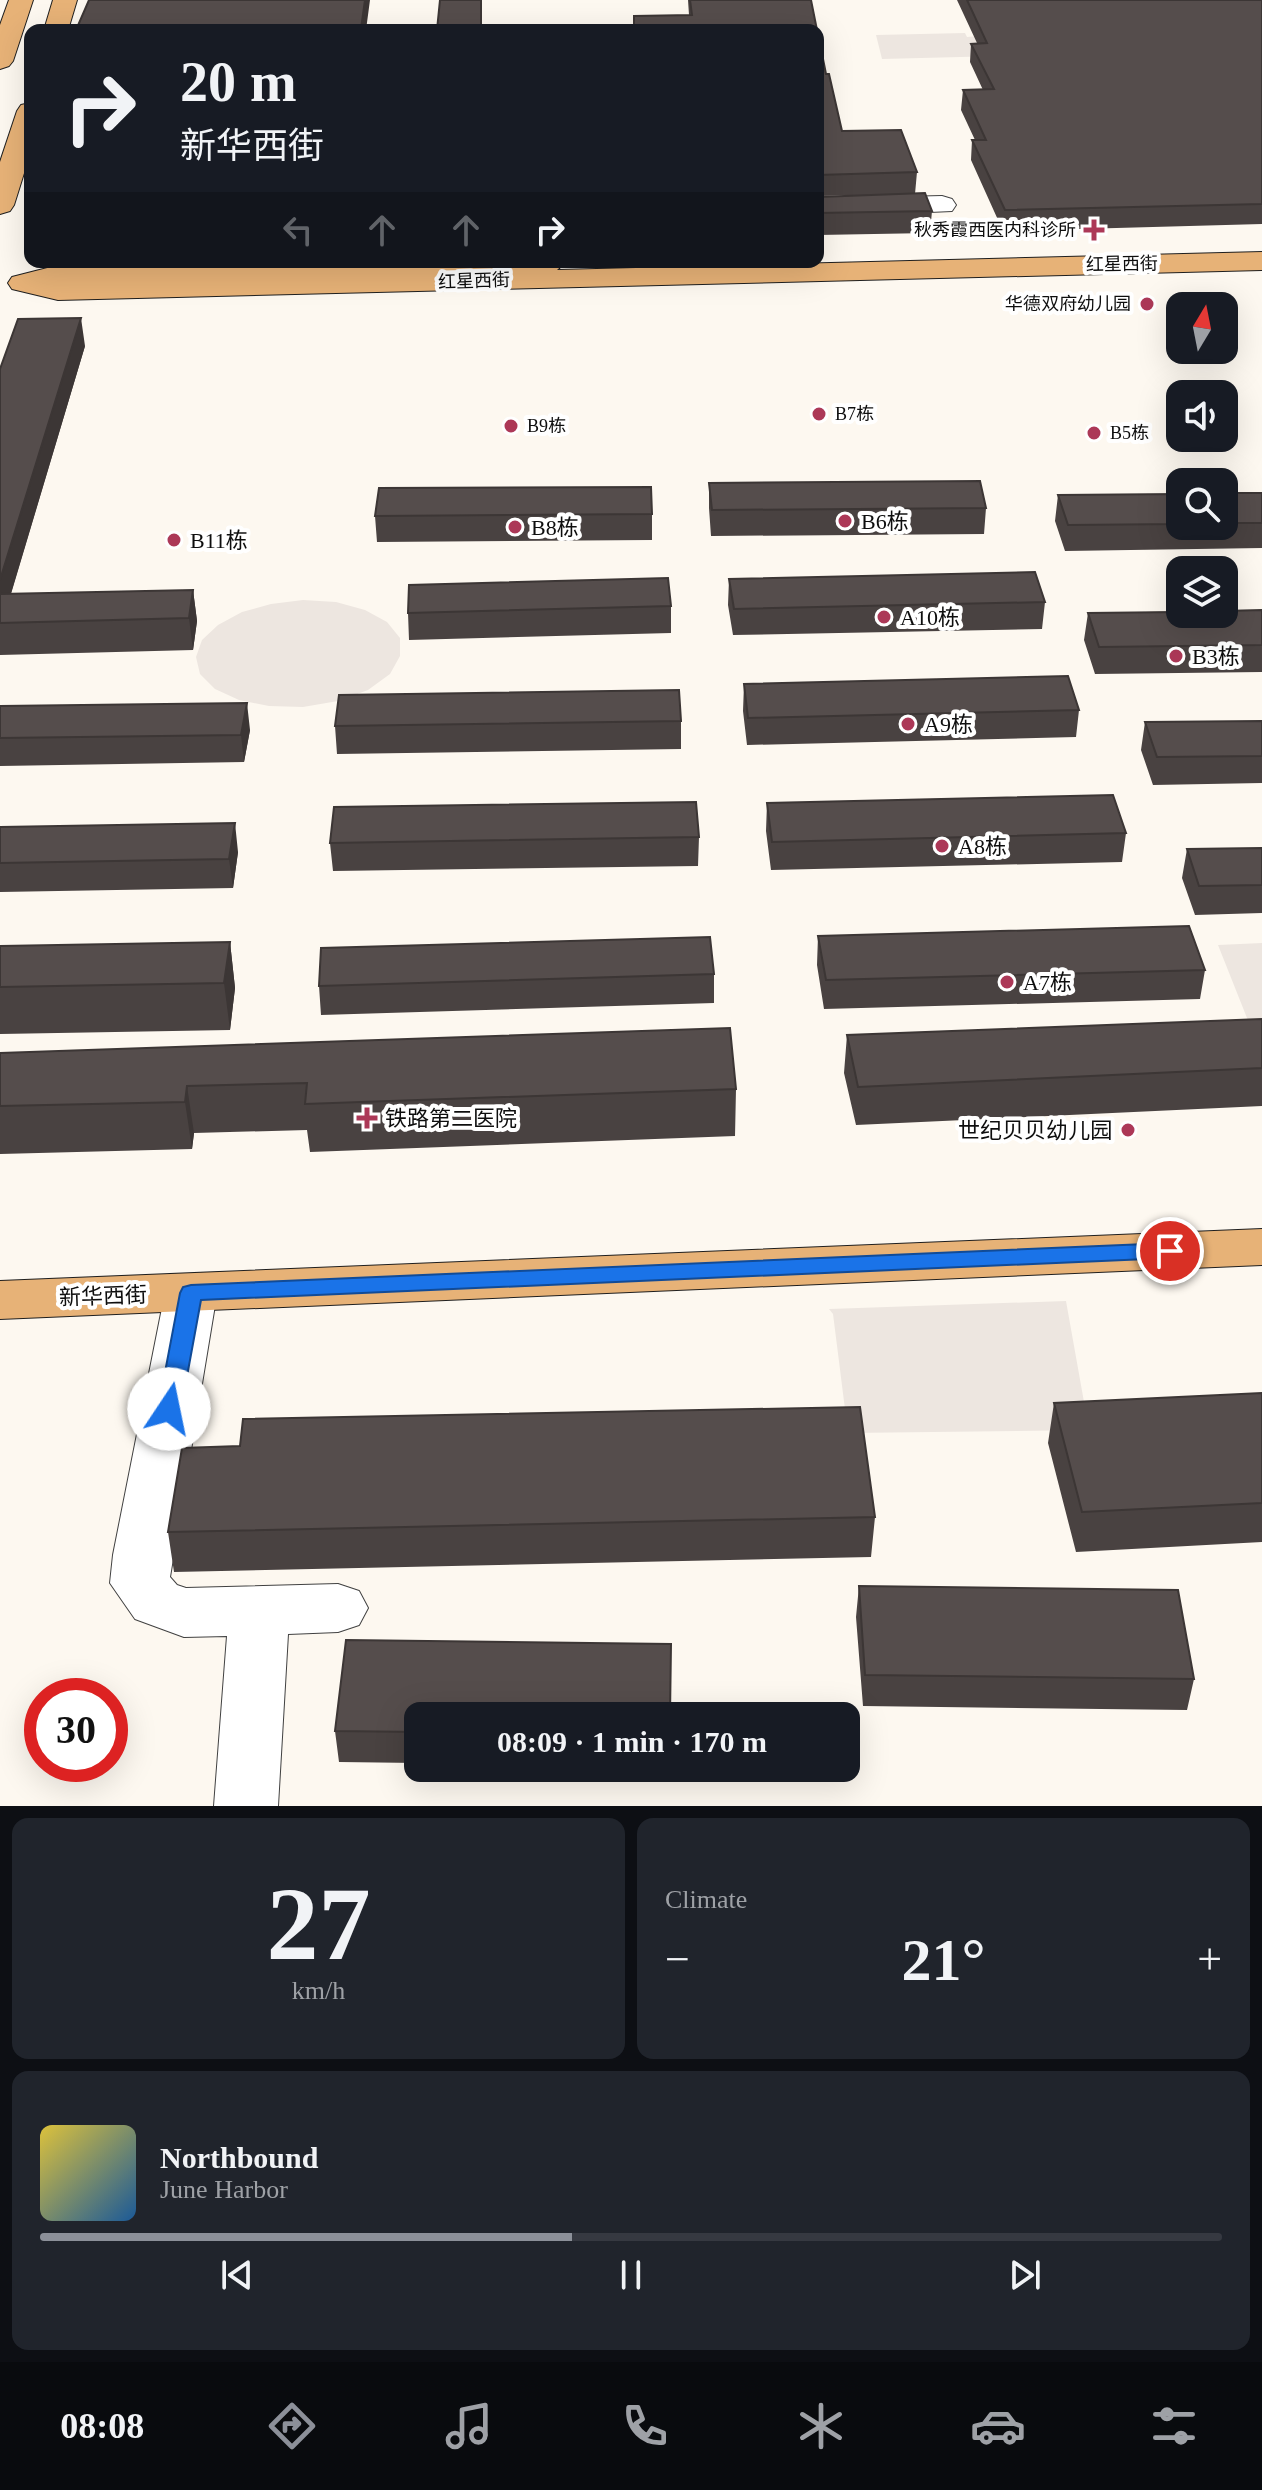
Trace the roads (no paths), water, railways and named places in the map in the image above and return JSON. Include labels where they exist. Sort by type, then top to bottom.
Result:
[{"type":"main road","points":[[0,61],[21,0]]},
{"type":"main road","points":[[58,24],[65,0]]},
{"type":"main road","points":[[0,205],[24,130]]},
{"type":"main road","name":"红星西街","points":[[824,263],[1262,245]]},
{"type":"main road","name":"红星西街","points":[[824,256],[948,260],[1262,261]]},
{"type":"main road","name":"红星西街","points":[[12,284],[58,291],[463,268]]},
{"type":"main road","name":"红星西街","points":[[346,276],[647,268]]},
{"type":"main road","name":"新华西街","points":[[0,1300],[1262,1247]]},
{"type":"street","points":[[824,208],[942,205]]},
{"type":"street","points":[[191,1293],[142,1555],[140,1583],[156,1602],[184,1613],[338,1608]]},
{"type":"street","points":[[246,1806],[259,1612]]},
{"type":"place","name":"秋秀霞西医内科诊所","points":[[1094,230]]},
{"type":"place","name":"华德双府幼儿园","points":[[1147,304]]},
{"type":"place","name":"B7栋","points":[[819,414]]},
{"type":"place","name":"B9栋","points":[[511,426]]},
{"type":"place","name":"B5栋","points":[[1094,433]]},
{"type":"place","name":"B6栋","points":[[845,521]]},
{"type":"place","name":"B8栋","points":[[515,527]]},
{"type":"place","name":"B11栋","points":[[174,540]]},
{"type":"place","name":"A10栋","points":[[884,617]]},
{"type":"place","name":"B3栋","points":[[1176,656]]},
{"type":"place","name":"A9栋","points":[[908,724]]},
{"type":"place","name":"A8栋","points":[[942,846]]},
{"type":"place","name":"A7栋","points":[[1007,982]]},
{"type":"place","name":"铁路第二医院","points":[[367,1118]]},
{"type":"place","name":"世纪贝贝幼儿园","points":[[1128,1130]]}]
